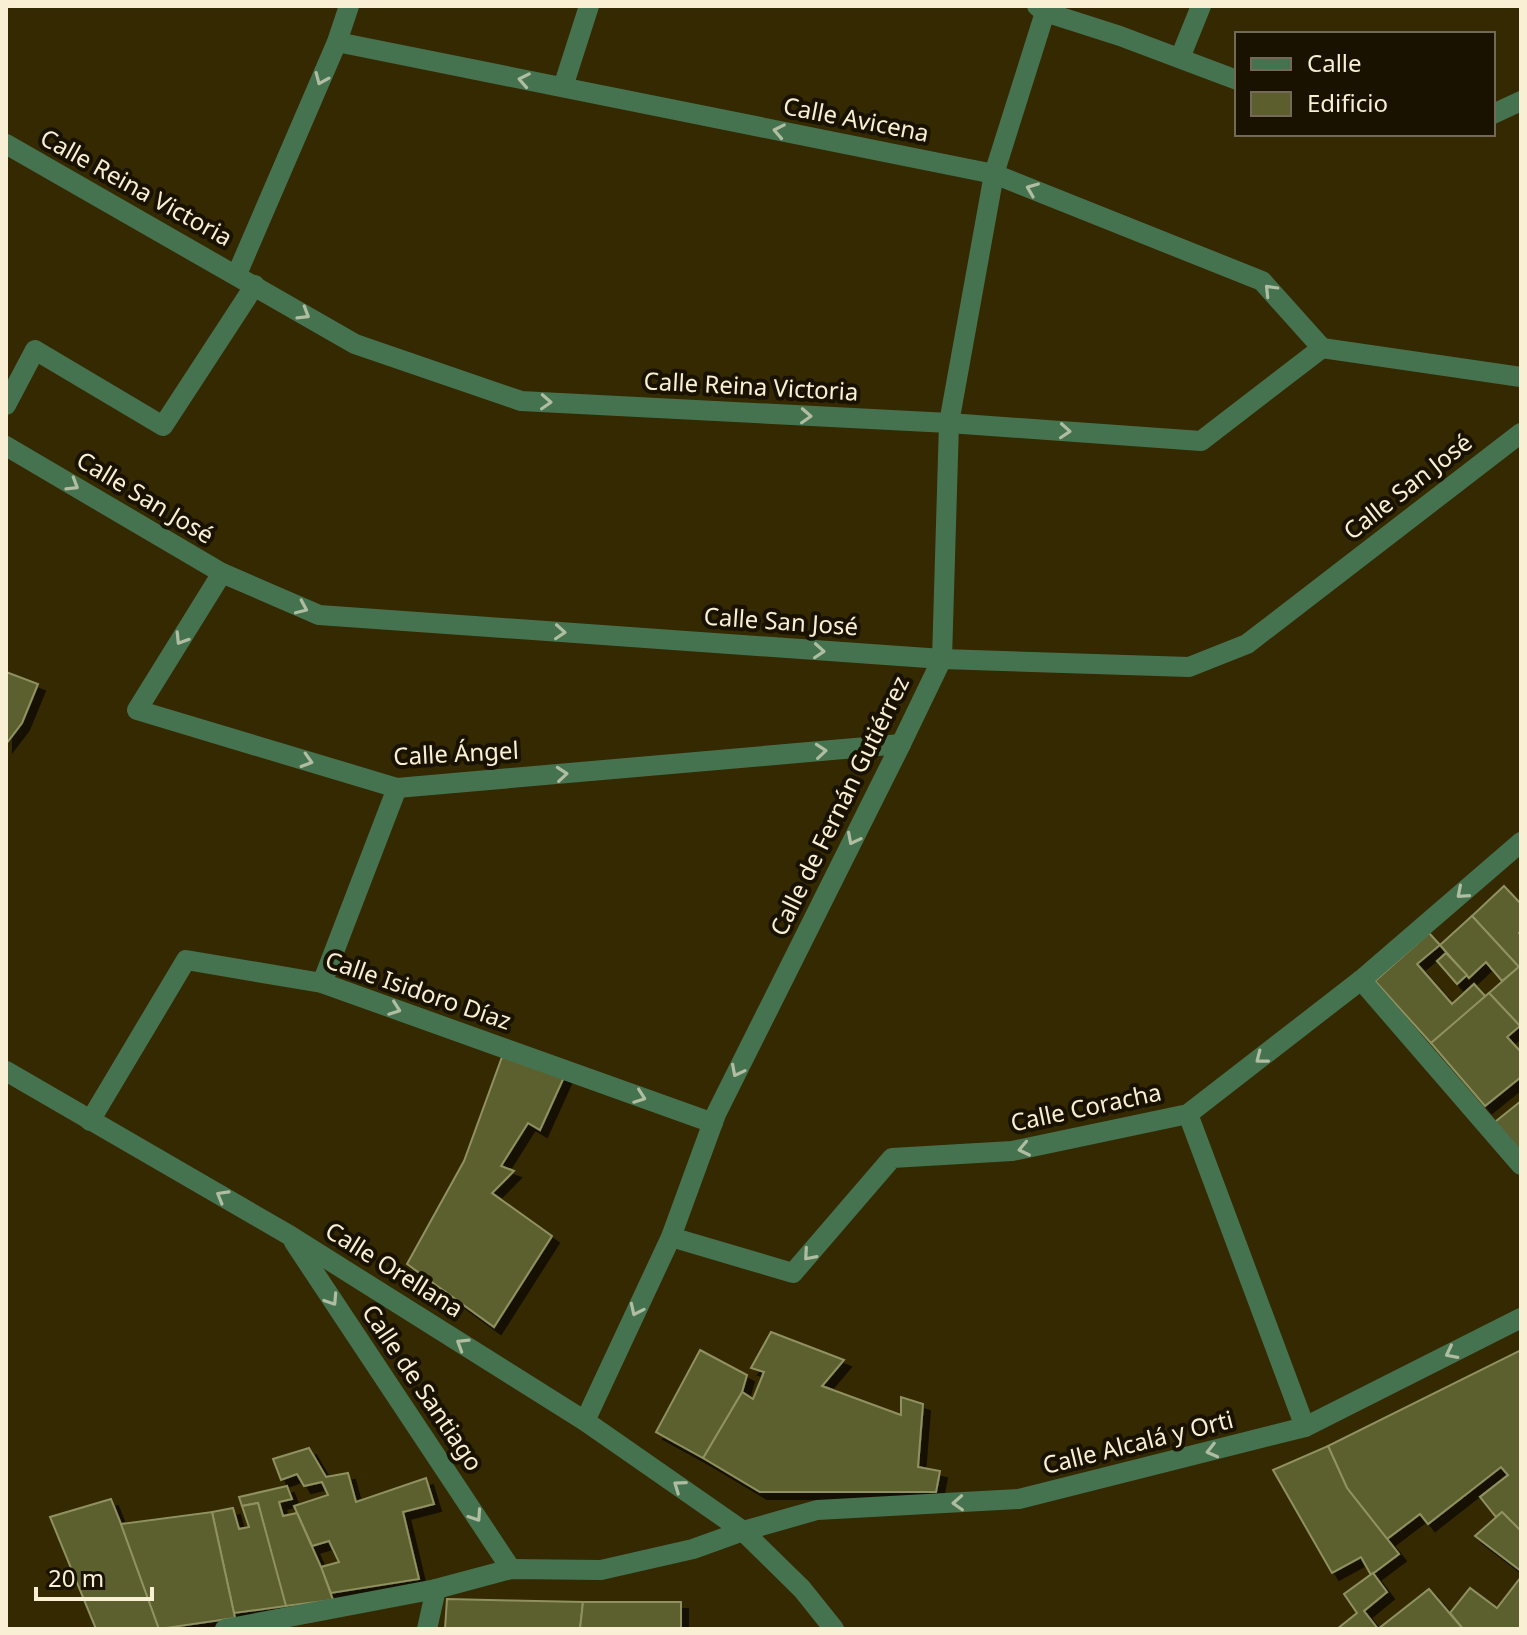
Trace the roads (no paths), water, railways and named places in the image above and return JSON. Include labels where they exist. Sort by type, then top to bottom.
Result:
[{"type":"street","points":[[237,274],[337,42],[349,6]]},
{"type":"street","points":[[563,87],[589,6]]},
{"type":"street","points":[[1180,58],[1201,6]]},
{"type":"street","points":[[1043,8],[1235,79]]},
{"type":"street","name":"Calle de Fernán Gutiérrez","points":[[585,1421],[671,1237],[713,1123],[942,659],[949,423],[994,174],[1043,8]]},
{"type":"street","name":"Calle Avicena","points":[[337,42],[994,174],[1262,281],[1322,348]]},
{"type":"street","points":[[1495,113],[1521,101]]},
{"type":"street","name":"Calle Reina Victoria","points":[[6,144],[355,344],[521,401],[949,423],[1201,441],[1322,348]]},
{"type":"street","points":[[6,405],[35,350],[163,426],[255,285]]},
{"type":"street","points":[[1322,348],[1521,377]]},
{"type":"street","name":"Calle San José","points":[[6,446],[222,573],[319,615],[942,659],[1189,667],[1247,644],[1521,433]]},
{"type":"street","name":"Calle Ángel","points":[[222,573],[137,710],[397,788],[901,744]]},
{"type":"street","points":[[322,983],[397,788]]},
{"type":"street","name":"Calle Coracha","points":[[671,1237],[793,1273],[892,1158],[1012,1151],[1188,1114],[1361,980],[1521,842]]},
{"type":"street","name":"Calle Isidoro Díaz","points":[[90,1121],[186,960],[322,983],[713,1123]]},
{"type":"street","points":[[1361,980],[1521,1165]]},
{"type":"street","name":"Calle Orellana","points":[[6,1071],[289,1235],[585,1421],[743,1531],[802,1589],[834,1629]]},
{"type":"street","points":[[1188,1114],[1305,1427]]},
{"type":"street","name":"Calle de Santiago","points":[[289,1235],[511,1569]]},
{"type":"street","name":"Calle Alcalá y Orti","points":[[225,1629],[436,1589],[511,1569],[601,1570],[693,1549],[817,1510],[1019,1499],[1305,1427],[1521,1318]]},
{"type":"street","points":[[427,1629],[436,1589]]}]
